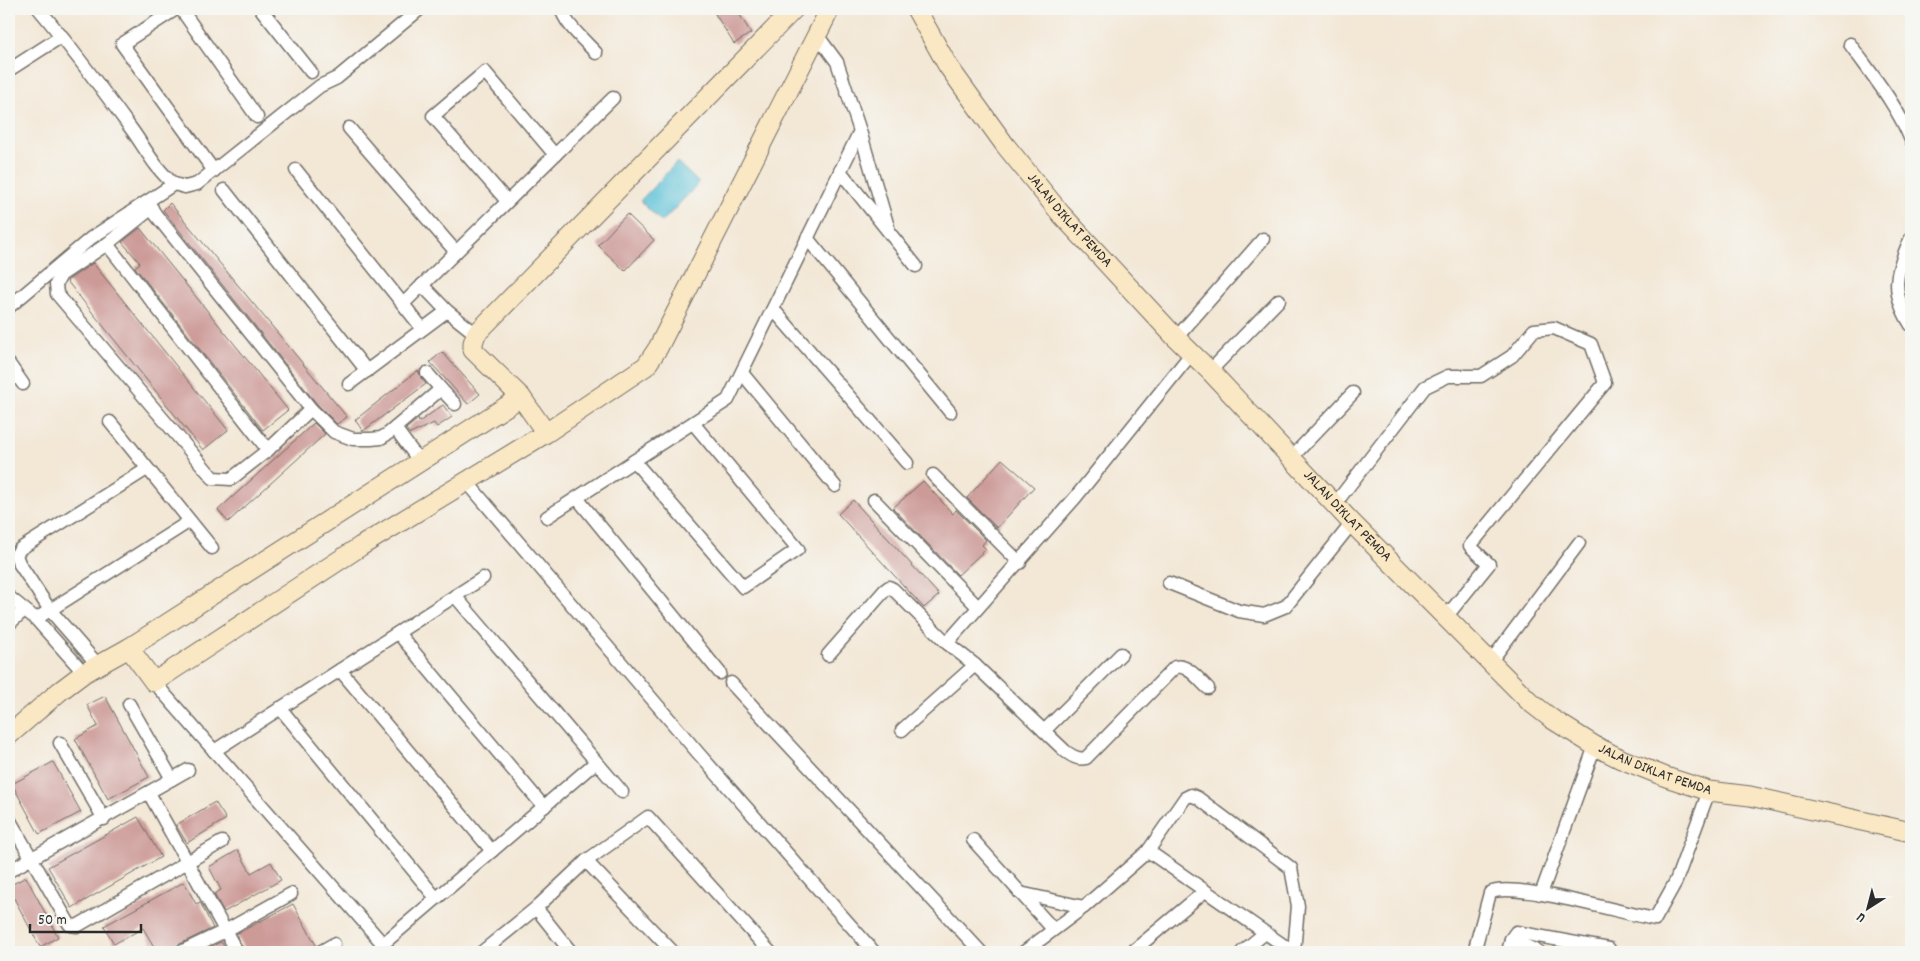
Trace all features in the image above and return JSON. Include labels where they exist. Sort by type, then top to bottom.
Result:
[{"type":"street","points":[[39,9],[62,36],[149,153],[163,176],[174,184],[185,188],[197,184],[320,86],[337,78],[420,9]]},
{"type":"street","points":[[176,9],[122,44],[214,171]]},
{"type":"street","points":[[181,9],[258,117]]},
{"type":"street","points":[[262,9],[311,72]]},
{"type":"street","points":[[562,9],[561,12],[568,22],[596,53]]},
{"type":"street","points":[[544,429],[523,400],[474,350],[473,343],[476,334],[794,9]]},
{"type":"street","points":[[152,679],[361,546],[467,482],[544,429],[646,366],[658,348],[830,9]]},
{"type":"street","name":"JALAN DIKLAT PEMDA","points":[[916,9],[948,66],[1005,146],[1061,214],[1352,523],[1530,702],[1552,719],[1594,746],[1666,777],[1709,791],[1750,796],[1911,832]]},
{"type":"street","points":[[817,35],[837,62],[860,131],[890,234]]},
{"type":"street","points":[[9,70],[62,36]]},
{"type":"street","points":[[1850,44],[1888,97],[1904,123],[1911,140]]},
{"type":"street","points":[[507,202],[433,116],[486,72],[555,155]]},
{"type":"street","points":[[403,304],[613,98]]},
{"type":"street","points":[[349,128],[456,252]]},
{"type":"street","points":[[548,517],[728,400],[860,131]]},
{"type":"street","points":[[296,170],[422,328]]},
{"type":"street","points":[[840,171],[916,266]]},
{"type":"street","points":[[174,184],[107,244],[61,275],[56,284],[57,294],[212,478],[231,479],[268,450],[310,409]]},
{"type":"street","points":[[224,190],[367,371]]},
{"type":"street","points":[[9,307],[91,238],[150,205]]},
{"type":"street","points":[[150,205],[310,409],[334,432],[353,439],[381,438],[396,428],[441,389]]},
{"type":"street","points":[[807,238],[950,412]]},
{"type":"street","points":[[1911,238],[1905,251],[1896,286],[1899,302],[1911,325]]},
{"type":"street","points":[[1176,338],[1263,239]]},
{"type":"street","points":[[107,244],[268,450]]},
{"type":"street","points":[[422,285],[447,311],[476,334]]},
{"type":"street","points":[[1210,371],[1279,300]]},
{"type":"street","points":[[773,309],[907,463]]},
{"type":"street","points":[[349,384],[447,311]]},
{"type":"street","points":[[1334,504],[1425,387],[1448,376],[1481,376],[1512,356],[1534,330],[1554,328],[1592,344],[1605,383],[1470,546],[1489,564],[1446,617]]},
{"type":"street","points":[[948,643],[978,606],[1020,563],[1075,498],[1191,354]]},
{"type":"street","points":[[9,364],[23,384]]},
{"type":"street","points":[[427,373],[455,404]]},
{"type":"street","points":[[742,373],[835,486]]},
{"type":"street","points":[[1291,458],[1353,393]]},
{"type":"street","points":[[9,735],[60,690],[91,669],[131,652],[420,462],[523,400]]},
{"type":"street","points":[[110,422],[212,548]]},
{"type":"street","points":[[634,461],[743,587],[798,549],[692,424]]},
{"type":"street","points":[[396,428],[420,462]]},
{"type":"street","points":[[91,669],[16,559],[18,552],[147,469]]},
{"type":"street","points":[[933,475],[1020,563]]},
{"type":"street","points":[[467,482],[699,754],[874,952]]},
{"type":"street","points":[[577,498],[720,673]]},
{"type":"street","points":[[874,500],[978,606]]},
{"type":"street","points":[[36,619],[190,521]]},
{"type":"street","points":[[1169,583],[1239,611],[1264,615],[1286,606],[1352,523]]},
{"type":"street","points":[[1491,661],[1579,543]]},
{"type":"street","points":[[214,750],[483,578]]},
{"type":"street","points":[[828,655],[889,587],[1072,756],[1086,758],[1175,667],[1185,667],[1208,688]]},
{"type":"street","points":[[455,596],[622,792]]},
{"type":"street","points":[[9,597],[91,669]]},
{"type":"street","points":[[9,624],[24,610]]},
{"type":"street","points":[[398,632],[544,807]]},
{"type":"street","points":[[131,652],[152,679],[383,944],[596,762]]},
{"type":"street","points":[[1044,731],[1121,654]]},
{"type":"street","points":[[902,730],[975,665]]},
{"type":"street","points":[[340,670],[492,851]]},
{"type":"street","points":[[731,683],[981,952]]},
{"type":"street","points":[[129,704],[172,779]]},
{"type":"street","points":[[280,708],[436,898]]},
{"type":"street","points":[[60,743],[104,819]]},
{"type":"street","points":[[1541,894],[1594,746]]},
{"type":"street","points":[[9,871],[188,770]]},
{"type":"street","points":[[1474,952],[1490,893],[1498,889],[1541,894],[1655,919],[1676,881],[1709,791]]},
{"type":"street","points":[[148,793],[237,952]]},
{"type":"street","points":[[1024,952],[1084,907],[1148,851],[1185,798],[1190,795],[1198,798],[1291,868],[1298,906],[1293,952],[1148,851]]},
{"type":"street","points":[[482,952],[536,908],[586,861],[648,817],[770,952]]},
{"type":"street","points":[[9,818],[68,922],[73,926],[77,926],[222,842]]},
{"type":"street","points":[[973,840],[1053,929]]},
{"type":"street","points":[[586,861],[673,952]]},
{"type":"street","points":[[1132,952],[1205,891]]},
{"type":"street","points":[[1020,893],[1084,907]]},
{"type":"street","points":[[181,952],[290,894]]},
{"type":"street","points":[[536,908],[571,952]]},
{"type":"street","points":[[1508,952],[1511,939],[1516,932],[1609,949],[1608,952]]},
{"type":"street","points":[[1242,952],[1265,933]]},
{"type":"street","points":[[1511,939],[1539,952]]},
{"type":"street","points":[[320,952],[334,944]]},
{"type":"water","points":[[677,162],[699,183],[662,222],[640,201]]},
{"type":"building","points":[[712,9],[736,9],[751,33],[734,44]]},
{"type":"building","points":[[170,203],[347,417],[337,424],[317,404],[163,210]]},
{"type":"building","points":[[627,214],[654,240],[625,271],[598,245]]},
{"type":"building","points":[[140,228],[288,410],[263,430],[135,267],[140,263],[122,242]]},
{"type":"building","points":[[93,263],[228,430],[203,450],[67,281]]},
{"type":"building","points":[[442,352],[480,394],[468,404],[430,362]]},
{"type":"building","points":[[417,371],[426,384],[363,431],[355,420]]},
{"type":"building","points":[[443,405],[452,417],[437,427],[434,423],[410,434],[406,429],[418,419],[419,422]]},
{"type":"building","points":[[314,423],[325,434],[228,522],[218,510]]},
{"type":"building","points":[[1002,459],[1034,487],[997,528],[967,498]]},
{"type":"building","points":[[923,481],[953,514],[956,510],[986,540],[982,545],[986,549],[958,575],[893,508]]},
{"type":"building","points":[[853,500],[939,595],[924,608],[838,514]]},
{"type":"building","points":[[105,696],[149,777],[108,799],[75,739],[98,726],[87,705]]},
{"type":"building","points":[[53,762],[81,812],[39,834],[12,784]]},
{"type":"building","points":[[215,802],[226,819],[187,843],[176,825]]},
{"type":"building","points":[[138,817],[161,857],[72,908],[48,867]]},
{"type":"building","points":[[238,850],[251,873],[271,862],[281,880],[224,912],[214,894],[221,890],[209,867]]},
{"type":"building","points":[[26,877],[58,937],[40,947],[9,889],[9,886]]},
{"type":"building","points":[[184,882],[196,904],[200,902],[213,928],[178,945],[173,952],[157,952],[143,928],[114,944],[104,926]]},
{"type":"building","points":[[293,904],[316,945],[312,952],[245,952],[236,934]]},
{"type":"building","points":[[221,942],[228,952],[199,952]]}]
